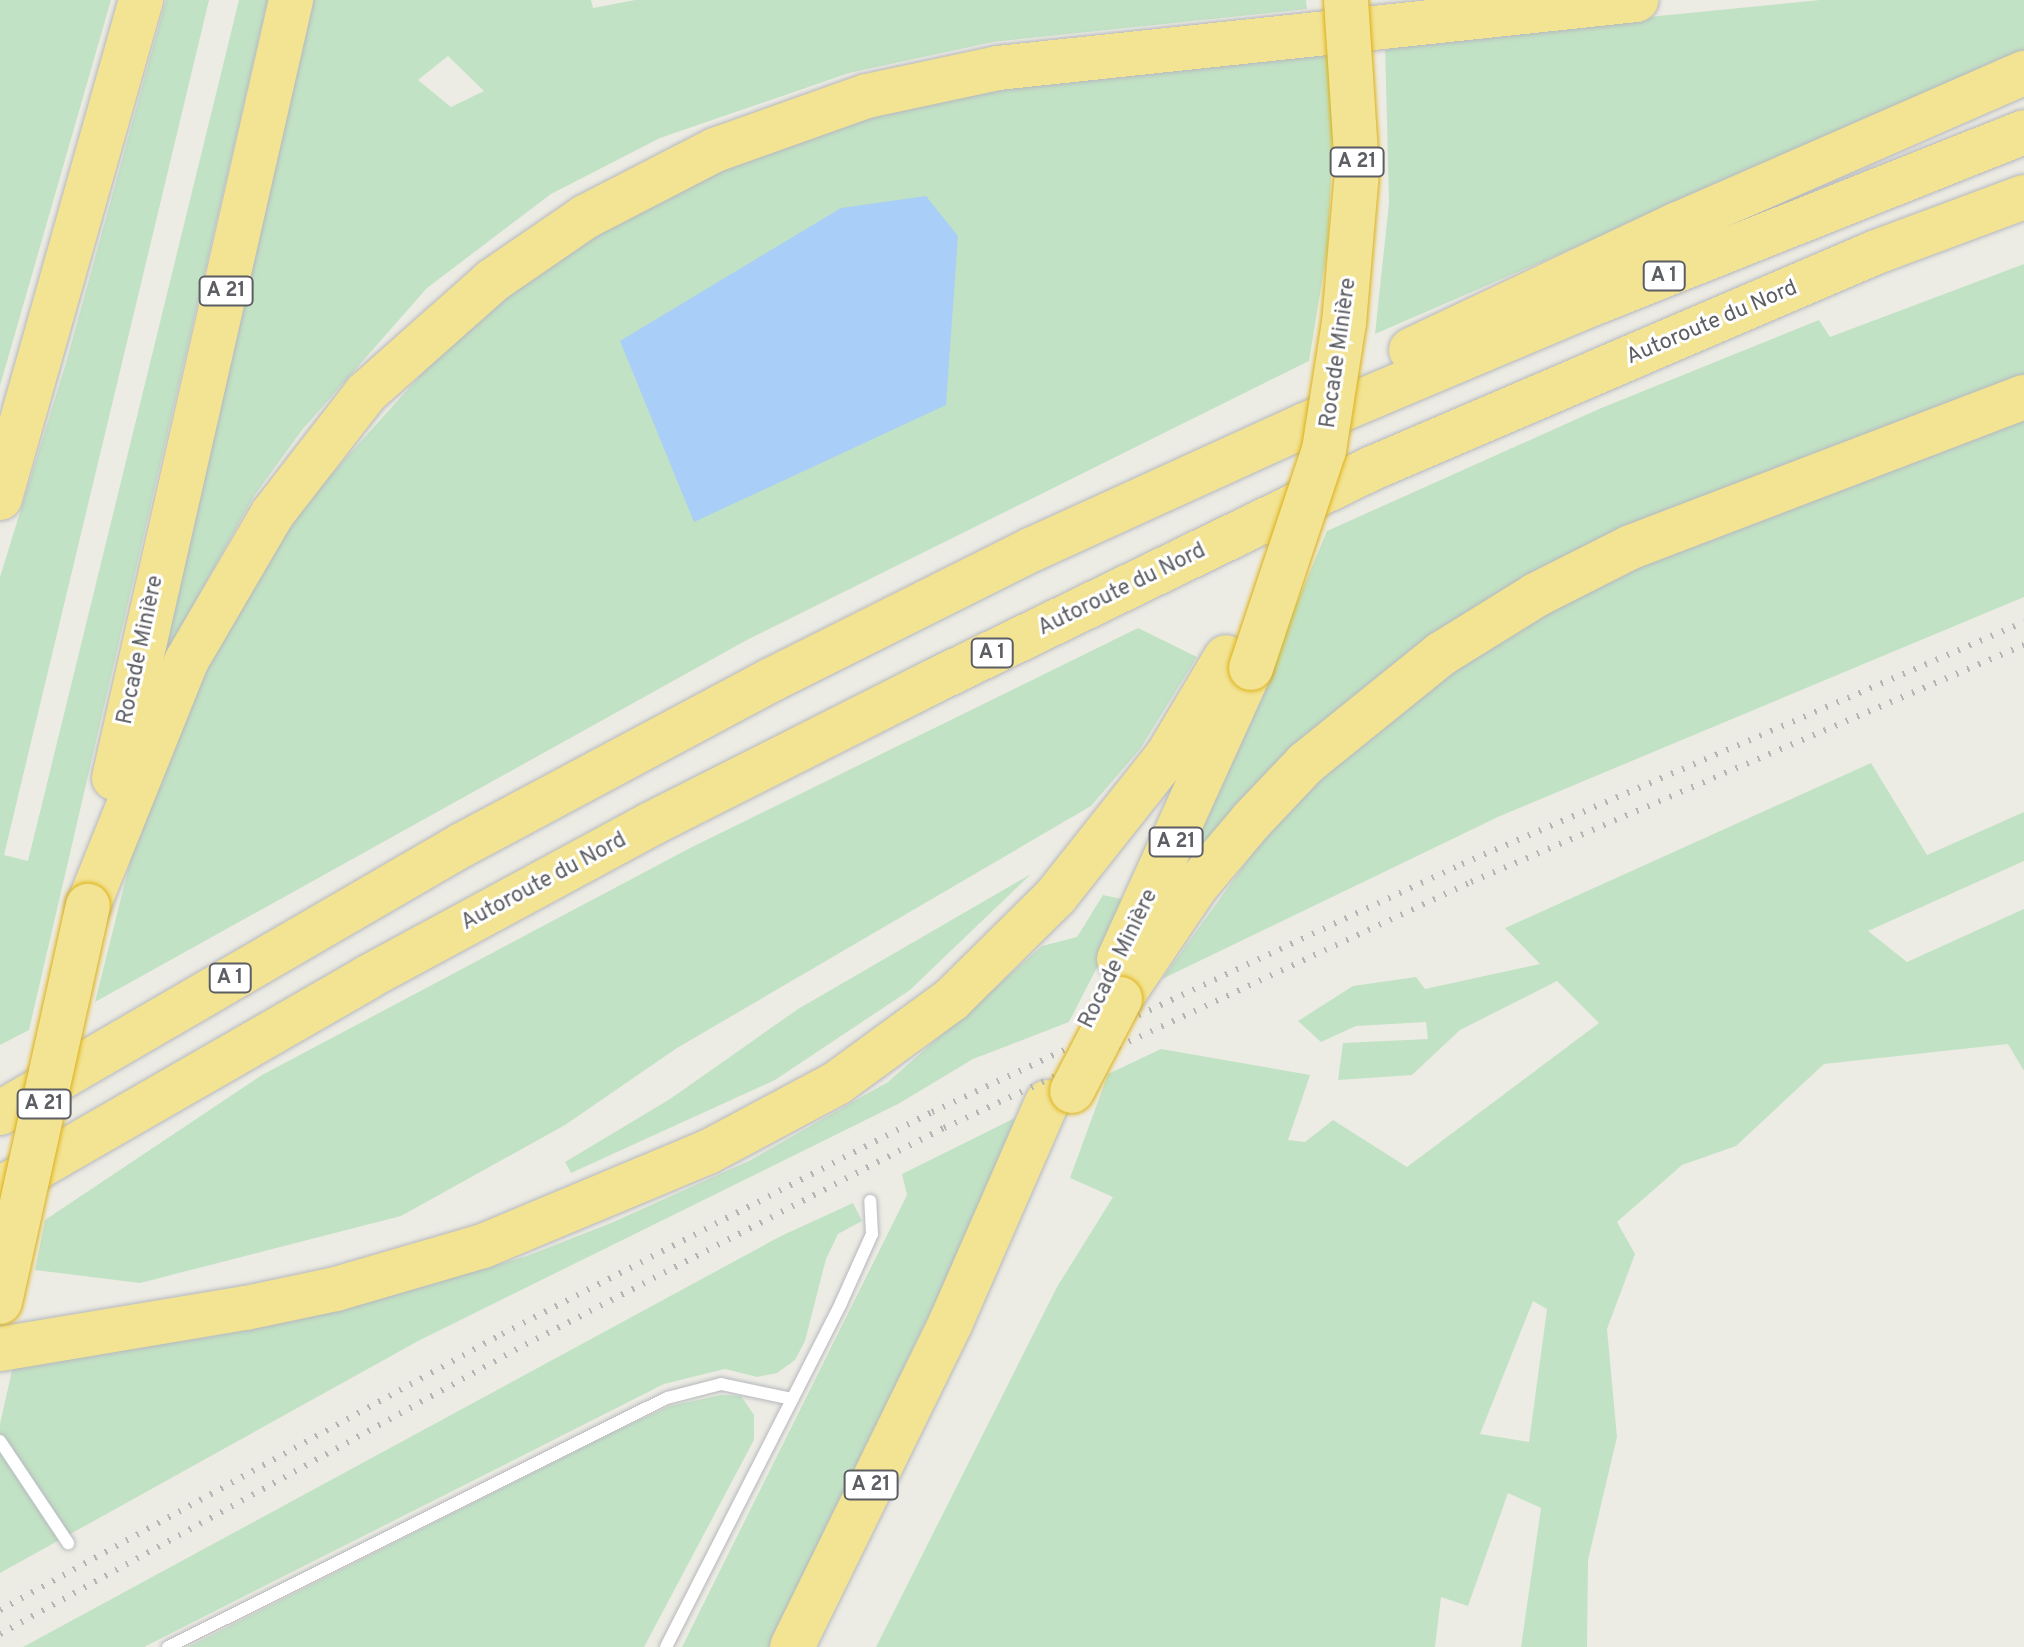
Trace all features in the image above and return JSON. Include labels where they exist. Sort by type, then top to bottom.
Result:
[{"type":"highway","points":[[0,498],[141,0]]},
{"type":"highway","name":"Rocade Minière","points":[[0,1302],[88,906],[155,580],[248,204],[291,0]]},
{"type":"highway","name":"Rocade Minière","points":[[792,1647],[1059,1096],[1107,1005],[1179,837],[1239,663],[1324,450],[1344,323],[1357,170],[1346,0]]},
{"type":"highway","points":[[88,906],[187,660],[273,513],[366,393],[492,281],[585,217],[715,150],[867,96],[998,68],[1636,0]]},
{"type":"highway","points":[[1305,425],[1375,368],[1678,224],[2024,73]]},
{"type":"highway","name":"A 1","points":[[0,1113],[397,882],[771,680],[1033,549],[1305,425],[2024,132]]},
{"type":"highway","name":"Autoroute du Nord","points":[[0,1189],[381,970],[651,824],[934,681],[1375,467],[1874,253],[2024,197]]},
{"type":"highway","points":[[1107,1005],[1197,885],[1306,763],[1441,654],[1536,595],[1631,547],[2024,397]]},
{"type":"highway","points":[[0,1349],[246,1308],[336,1289],[483,1246],[695,1158],[837,1083],[952,999],[1056,896],[1239,663]]},
{"type":"lane","points":[[666,1647],[872,1234],[870,1201]]},
{"type":"lane","points":[[168,1647],[667,1398],[721,1384],[792,1399]]},
{"type":"lane","points":[[0,1441],[68,1543]]},
{"type":"green space","points":[[0,0],[111,0],[0,386]]},
{"type":"green space","points":[[166,0],[209,0],[4,855],[28,861],[239,0],[268,0],[29,1030],[0,1045],[0,577],[66,363]]},
{"type":"green space","points":[[303,0],[591,0],[593,8],[635,0],[1306,0],[1307,9],[993,42],[849,73],[660,138],[551,194],[427,288],[302,430],[254,496],[167,652],[151,649]],"holes":[[[448,56],[484,91],[451,107],[418,80]]]},
{"type":"green space","points":[[1820,0],[2024,0],[2024,53],[1375,334],[1389,203],[1385,43]]},
{"type":"green space","points":[[1328,52],[1333,131],[1328,245],[1309,361],[745,641],[95,1002],[150,782],[191,683],[299,510],[438,356],[510,292],[614,223],[726,167],[873,114],[1024,83]]},
{"type":"green space","points":[[2024,264],[2024,384],[1637,531],[1187,865],[1327,531],[1599,409],[1819,320],[1830,337]]},
{"type":"green space","points":[[2024,418],[2024,597],[1500,816],[1162,979],[1273,825],[1352,747],[1446,666],[1639,562]]},
{"type":"green space","points":[[1138,628],[1197,657],[1140,749],[1091,806],[677,1048],[565,1125],[401,1216],[140,1283],[35,1270],[45,1220],[262,1075],[692,847]]},
{"type":"green space","points":[[1871,763],[1927,855],[2024,812],[2024,861],[1868,931],[1907,962],[2024,909],[2024,1071],[2008,1044],[1824,1064],[1736,1146],[1682,1165],[1617,1222],[1635,1254],[1607,1329],[1617,1437],[1588,1560],[1587,1647],[1521,1647],[1541,1508],[1508,1493],[1468,1606],[1441,1597],[1435,1647],[876,1647],[1057,1287],[1113,1197],[1070,1178],[1108,1074],[1161,1049],[1310,1075],[1288,1140],[1305,1142],[1333,1120],[1407,1167],[1599,1023],[1557,981],[1460,1030],[1412,1075],[1338,1080],[1343,1043],[1428,1039],[1426,1022],[1356,1026],[1321,1042],[1298,1021],[1353,986],[1416,977],[1425,989],[1540,964],[1505,928]],"holes":[[[1533,1301],[1547,1309],[1529,1442],[1480,1434]]]},
{"type":"green space","points":[[1031,874],[910,990],[775,1080],[571,1173],[565,1162],[670,1099],[798,1009]]},
{"type":"green space","points":[[1103,895],[1131,901],[1069,1022],[973,1059],[898,1104],[420,1340],[0,1573],[0,1424],[13,1366],[208,1337],[350,1307],[527,1256],[611,1223],[749,1161],[888,1082],[1042,946],[1077,937]]},
{"type":"green space","points":[[1027,1112],[769,1647],[682,1647],[907,1195],[902,1174]]},
{"type":"green space","points":[[853,1203],[862,1221],[838,1234],[826,1259],[805,1341],[795,1360],[777,1373],[757,1377],[725,1369],[664,1384],[144,1647],[23,1647],[781,1236]]},
{"type":"green space","points":[[721,1395],[741,1396],[754,1415],[754,1440],[644,1647],[188,1647],[618,1430],[670,1406]]},
{"type":"water","points":[[926,196],[958,236],[946,405],[694,522],[620,341],[841,208]]},
{"type":"railway","points":[[0,1610],[502,1334],[932,1112],[1462,864],[2024,622]]},
{"type":"railway","points":[[0,1634],[515,1350],[944,1128],[1471,882],[2024,645]]}]
